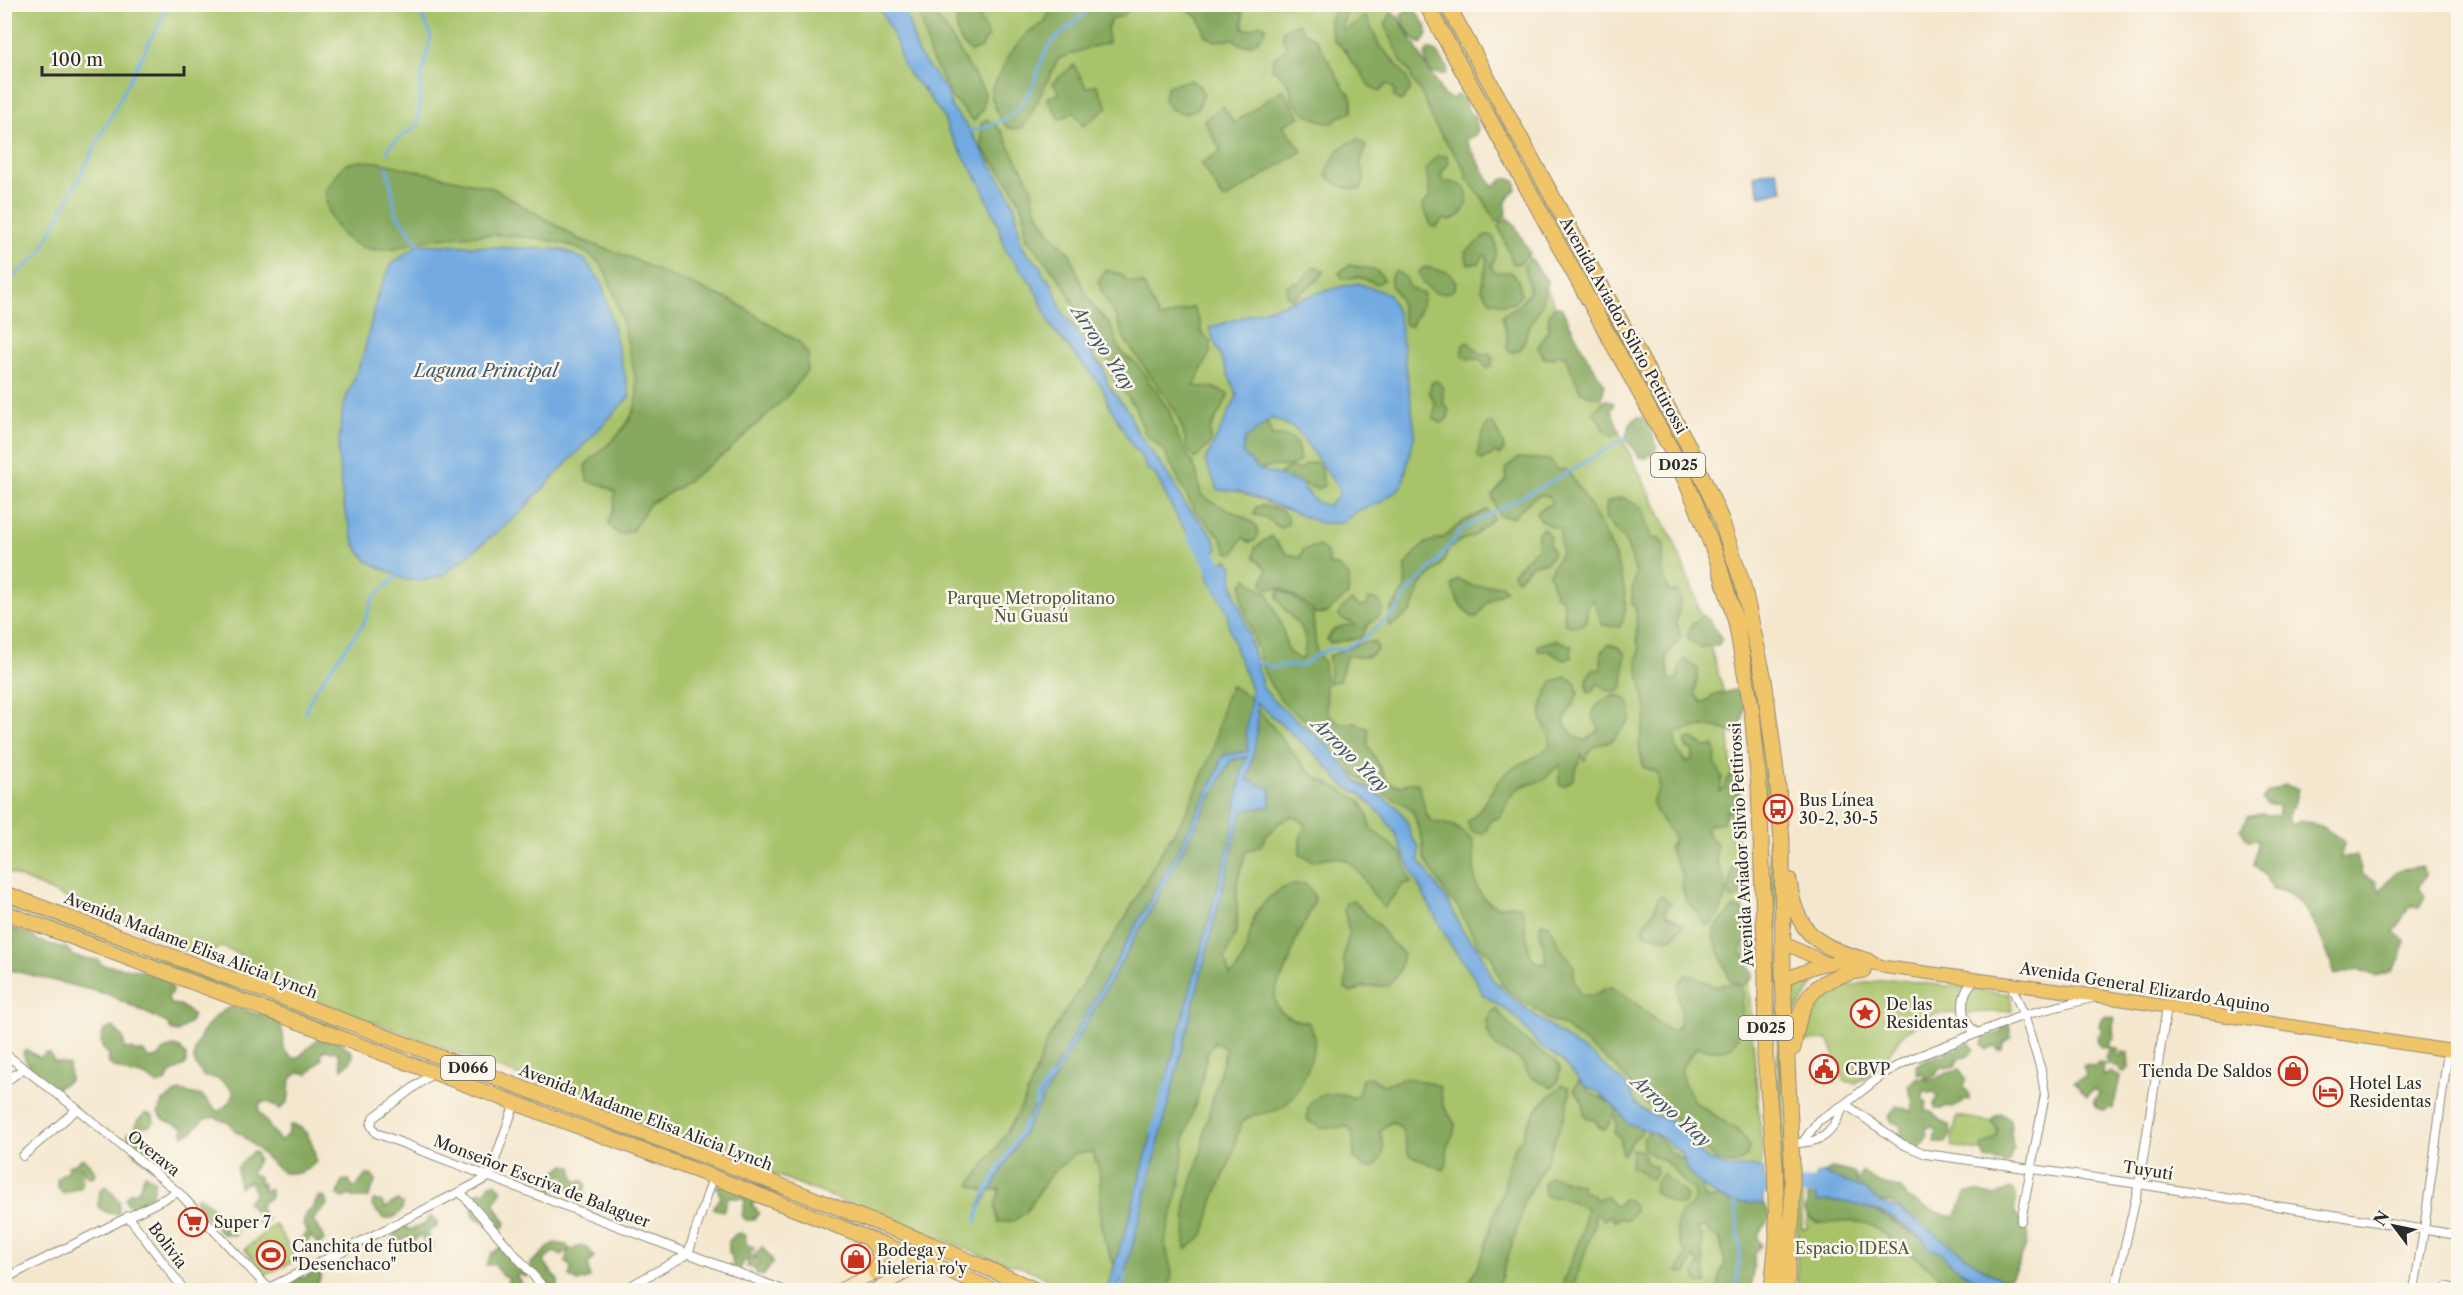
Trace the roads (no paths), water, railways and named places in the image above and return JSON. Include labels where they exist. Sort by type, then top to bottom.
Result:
[{"type":"highway","name":"Avenida Aviador Silvio Pettirossi","points":[[1426,4],[1654,417],[1695,502],[1717,559],[1738,633],[1752,712],[1759,786],[1766,976],[1766,1056],[1777,1218],[1772,1290]]},
{"type":"highway","name":"Avenida Aviador Silvio Pettirossi","points":[[1447,4],[1674,419],[1720,517],[1743,585],[1759,650],[1772,735],[1782,842],[1782,942],[1787,1078],[1797,1143],[1791,1163],[1792,1213],[1786,1290]]},
{"type":"highway","points":[[1759,786],[1764,812],[1771,929],[1782,942]]},
{"type":"highway","points":[[1782,842],[1791,894],[1806,931],[1822,945],[1866,966]]},
{"type":"highway","name":"Avenida Madame Elisa Alicia Lynch","points":[[7,895],[720,1162],[931,1244],[1037,1290]]},
{"type":"highway","name":"Avenida Madame Elisa Alicia Lynch","points":[[4,912],[713,1178],[994,1290]]},
{"type":"highway","points":[[1787,1078],[1796,1025],[1805,1002],[1820,985],[1831,978],[1866,966]]},
{"type":"highway","points":[[1768,1079],[1772,998],[1774,991],[1783,980]]},
{"type":"highway","points":[[868,1238],[876,1247],[880,1258],[875,1273]]},
{"type":"highway","points":[[1764,1290],[1770,1257],[1777,1238]]},
{"type":"highway","points":[[911,1255],[924,1249],[929,1250],[982,1274],[1002,1275]]},
{"type":"highway","points":[[1789,1254],[1794,1279],[1793,1290]]},
{"type":"main road","points":[[1782,942],[1827,964],[1847,970],[1866,966]]},
{"type":"main road","points":[[1783,980],[1827,964]]},
{"type":"main road","name":"Avenida General Elizardo Aquino","points":[[1866,966],[2099,996],[2453,1052]]},
{"type":"main road","points":[[846,1289],[911,1255]]},
{"type":"main road","points":[[874,1290],[926,1262]]},
{"type":"street","points":[[1976,979],[1964,994],[1962,1005],[1968,1025],[1977,1033]]},
{"type":"street","points":[[2010,983],[2024,1015],[2043,1076],[2046,1094],[2021,1221]]},
{"type":"street","points":[[1797,1143],[1818,1121],[1845,1104],[1886,1072],[1911,1059],[2024,1015],[2099,996]]},
{"type":"street","points":[[2115,1290],[2139,1184],[2167,1007]]},
{"type":"street","points":[[2414,1290],[2453,1052]]},
{"type":"street","name":"Overava","points":[[4,1053],[77,1109],[178,1192],[268,1290]]},
{"type":"street","points":[[4,1083],[24,1068]]},
{"type":"street","name":"Monseñor Escriva de Balaguer","points":[[433,1073],[374,1118],[371,1125],[376,1133],[783,1290]]},
{"type":"street","points":[[268,1290],[489,1177],[515,1103]]},
{"type":"street","points":[[1797,1143],[1825,1137],[1831,1131],[1845,1104]]},
{"type":"street","name":"Tuyutí","points":[[1845,1104],[1902,1144],[1926,1154],[2139,1184],[2458,1235]]},
{"type":"street","points":[[23,1156],[77,1109]]},
{"type":"street","points":[[623,1290],[688,1254],[713,1178]]},
{"type":"street","points":[[4,1279],[178,1192]]},
{"type":"street","points":[[460,1193],[546,1290]]},
{"type":"street","name":"Bolivia","points":[[128,1216],[184,1290]]},
{"type":"street","points":[[2446,1287],[2458,1289]]},
{"type":"water","points":[[879,5],[903,5],[919,55],[947,91],[952,108],[967,126],[1009,194],[1015,208],[1021,243],[1027,254],[1041,266],[1042,274],[1052,284],[1062,311],[1091,349],[1094,358],[1103,367],[1108,385],[1129,412],[1135,429],[1169,476],[1186,506],[1212,534],[1218,549],[1201,559],[1196,545],[1180,523],[1155,474],[1147,469],[1141,456],[1133,447],[1108,403],[1103,388],[1052,328],[1033,285],[1006,252],[996,219],[980,183],[949,132],[943,116],[902,63],[897,44]]},
{"type":"water","points":[[1776,170],[1783,191],[1760,196],[1754,175]]},
{"type":"water","name":"Laguna Principal","points":[[419,244],[564,250],[585,260],[602,283],[630,396],[517,516],[442,576],[421,581],[404,579],[367,561],[355,545],[343,504],[338,451],[343,407],[364,353],[378,293],[392,264]]},
{"type":"water","points":[[1357,283],[1389,294],[1399,317],[1415,433],[1402,486],[1381,502],[1359,510],[1341,523],[1321,523],[1238,491],[1218,490],[1205,461],[1237,396],[1209,328],[1324,291]],"holes":[[[1272,418],[1296,429],[1338,487],[1339,495],[1329,506],[1316,502],[1300,483],[1257,468],[1243,454],[1244,440]]]},
{"type":"water","points":[[1227,559],[1233,567],[1232,577],[1236,597],[1263,688],[1278,705],[1328,745],[1358,782],[1396,806],[1407,821],[1411,837],[1419,847],[1419,860],[1450,905],[1462,931],[1480,951],[1492,979],[1511,997],[1593,1056],[1623,1082],[1641,1108],[1650,1114],[1670,1120],[1684,1131],[1696,1150],[1708,1159],[1729,1168],[1755,1166],[1763,1169],[1763,1204],[1731,1202],[1710,1192],[1691,1175],[1680,1152],[1656,1134],[1627,1123],[1620,1112],[1598,1092],[1584,1085],[1562,1061],[1539,1045],[1514,1015],[1483,995],[1476,980],[1451,945],[1415,879],[1395,833],[1383,816],[1359,793],[1345,787],[1318,757],[1256,702],[1257,731],[1248,780],[1271,789],[1270,806],[1242,811],[1138,1225],[1126,1270],[1117,1290],[1107,1290],[1131,1211],[1232,833],[1242,768],[1247,757],[1231,760],[1143,924],[981,1207],[979,1205],[1184,839],[1220,766],[1220,760],[1225,755],[1248,751],[1246,731],[1252,691],[1237,653],[1228,623],[1228,612],[1208,577],[1207,569]]},
{"type":"water","points":[[1823,1173],[1866,1190],[1877,1201],[1902,1211],[1991,1274],[2025,1290],[1994,1290],[1952,1265],[1942,1254],[1927,1246],[1923,1238],[1895,1219],[1877,1211],[1846,1202],[1816,1201],[1816,1174]]},
{"type":"waterway","points":[[4,286],[40,253],[169,4]]},
{"type":"waterway","points":[[388,153],[389,146],[418,125],[421,79],[431,36],[417,4]]},
{"type":"waterway","points":[[969,131],[995,124],[1014,113],[1028,96],[1049,45],[1084,15],[1093,4]]},
{"type":"waterway","points":[[387,166],[396,213],[419,244]]},
{"type":"waterway","points":[[1252,662],[1262,663],[1272,668],[1283,665],[1302,666],[1316,655],[1330,649],[1344,649],[1366,637],[1398,609],[1408,592],[1437,562],[1462,529],[1628,437]]},
{"type":"waterway","name":"Arroyo Ytay","points":[[1197,538],[1212,562],[1221,584]]},
{"type":"waterway","points":[[305,713],[314,691],[364,623],[373,598],[397,576]]},
{"type":"waterway","points":[[1035,1105],[1038,1095],[1051,1076]]},
{"type":"waterway","points":[[1152,1133],[1165,1084]]},
{"type":"waterway","points":[[985,1193],[1026,1121]]},
{"type":"waterway","name":"Arroyo Ytay","points":[[1741,1185],[1785,1188],[1818,1186],[1838,1190]]},
{"type":"waterway","points":[[1735,1200],[1740,1248],[1736,1290]]},
{"type":"waterway","points":[[976,1222],[981,1205]]},
{"type":"waterway","points":[[1123,1290],[1124,1271]]},
{"type":"place","name":"Bus Línea 30-2, 30-5","points":[[1778,809]]},
{"type":"place","name":"De las Residentas","points":[[1865,1013]]},
{"type":"place","name":"CBVP","points":[[1824,1069]]},
{"type":"place","name":"Tienda De Saldos","points":[[2293,1071]]},
{"type":"place","name":"Hotel Las Residentas","points":[[2328,1092]]},
{"type":"place","name":"Super 7","points":[[193,1222]]},
{"type":"place","name":"Canchita de futbol \"Desenchaco\"","points":[[271,1255]]},
{"type":"place","name":"Bodega y hieleria ro'y","points":[[856,1259]]},
{"type":"park label","name":"Parque Metropolitano Ñu Guasú","points":[[1031,607]]},
{"type":"park label","name":"Espacio IDESA","points":[[1852,1248]]}]
